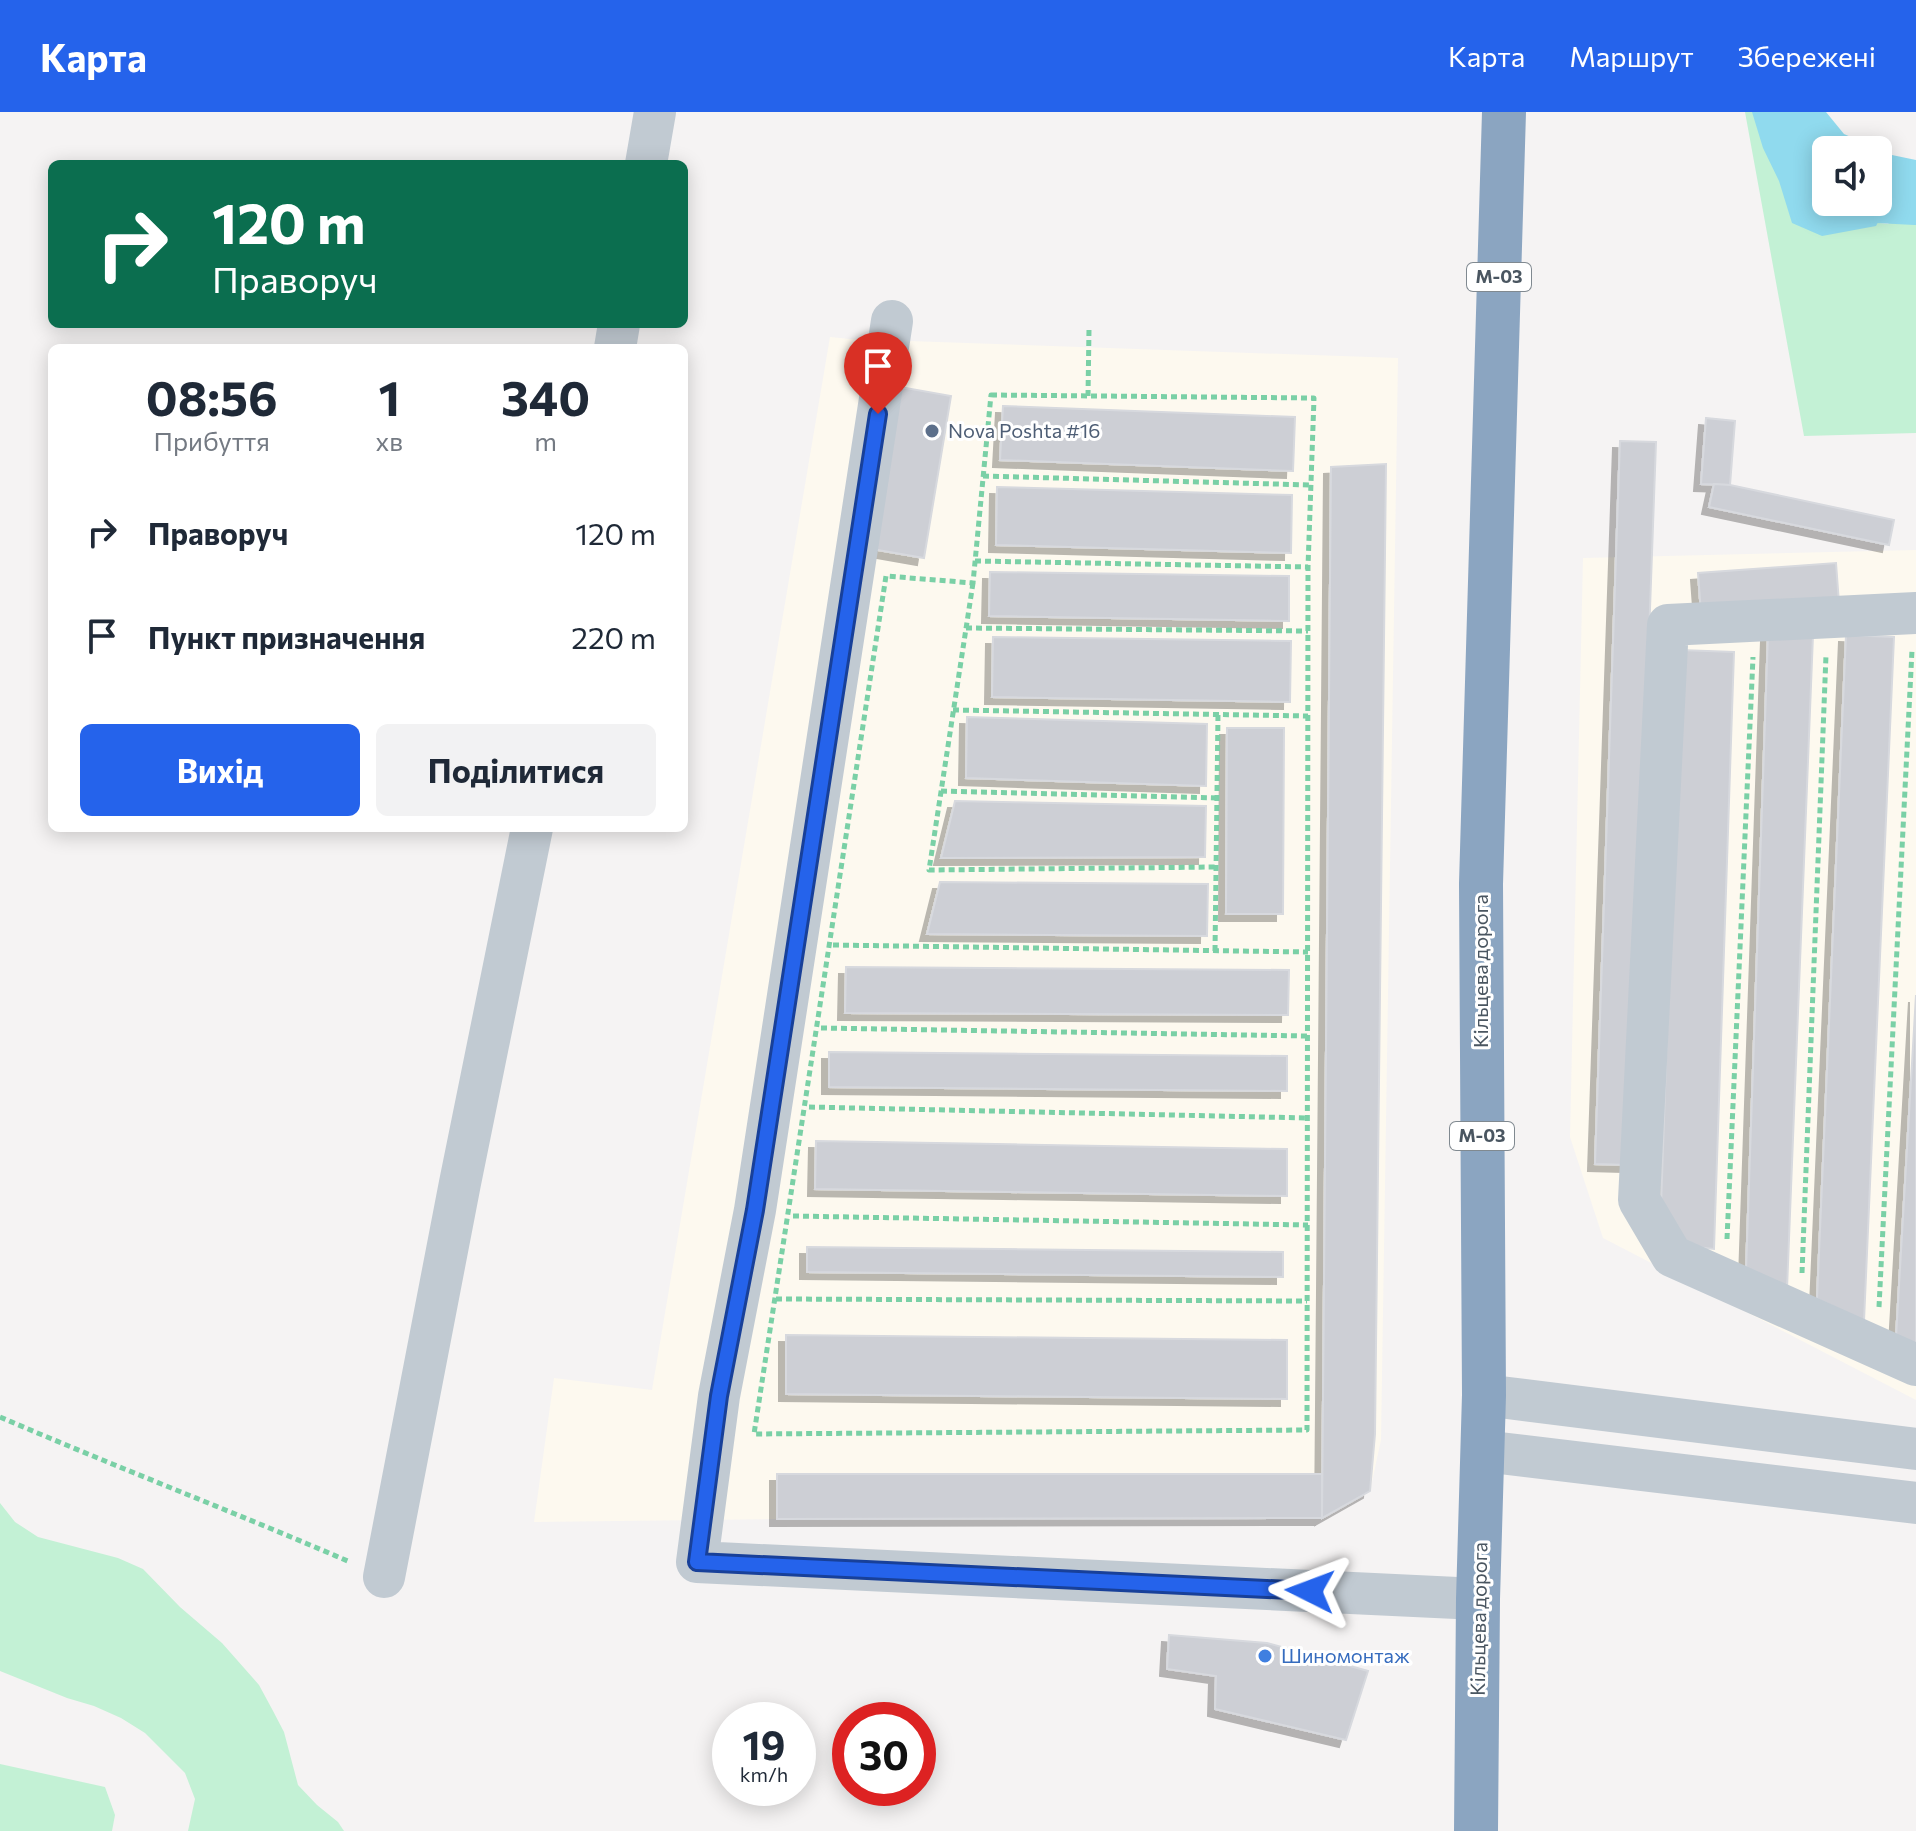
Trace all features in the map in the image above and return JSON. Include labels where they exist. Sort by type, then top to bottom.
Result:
[{"type":"highway","name":"Кільцева дорога","points":[[1476,1831],[1484,1395],[1481,884],[1504,112]]},
{"type":"street","points":[[647,160],[655,112]]},
{"type":"street","points":[[892,321],[755,1210],[719,1396],[697,1562],[1478,1599]]},
{"type":"street","points":[[1915,613],[1668,625],[1639,1200],[1672,1256],[1916,1365]]},
{"type":"street","points":[[384,1577],[531,832]]},
{"type":"street","points":[[1484,1395],[1916,1449]]},
{"type":"street","points":[[1483,1451],[1916,1503]]},
{"type":"path","points":[[1088,396],[1089,329]]},
{"type":"path","points":[[973,583],[886,576],[754,1434],[1307,1430],[1308,567],[1314,398],[991,395],[973,583],[929,870],[1216,867]]},
{"type":"path","points":[[983,476],[1311,485]]},
{"type":"path","points":[[975,561],[1308,567]]},
{"type":"path","points":[[1877,1348],[1915,613]]},
{"type":"path","points":[[1800,1314],[1827,617]]},
{"type":"path","points":[[1725,1280],[1755,621]]},
{"type":"path","points":[[966,628],[1308,631]]},
{"type":"path","points":[[953,710],[1308,716]]},
{"type":"path","points":[[1215,951],[1218,714]]},
{"type":"path","points":[[941,791],[1217,798]]},
{"type":"path","points":[[829,945],[1308,952]]},
{"type":"path","points":[[817,1028],[1308,1036]]},
{"type":"path","points":[[804,1107],[1308,1118]]},
{"type":"path","points":[[788,1216],[1308,1225]]},
{"type":"path","points":[[775,1299],[1307,1301]]},
{"type":"path","points":[[0,1417],[384,1577]]},
{"type":"shaded area","points":[[830,337],[1398,358],[1381,1440],[1370,1491],[1322,1518],[534,1522],[554,1378],[652,1390]]},
{"type":"shaded area","points":[[1916,550],[1916,1400],[1603,1238],[1570,1137],[1583,558]]},
{"type":"green space","points":[[1745,112],[1761,112],[1792,213],[1888,224],[1916,197],[1916,433],[1804,436]]},
{"type":"green space","points":[[0,1503],[15,1522],[38,1537],[118,1558],[143,1569],[180,1607],[222,1643],[259,1685],[272,1709],[284,1732],[298,1785],[344,1831],[188,1831],[195,1799],[185,1773],[145,1733],[94,1706],[0,1671]]},
{"type":"green space","points":[[0,1764],[105,1787],[115,1815],[112,1831],[0,1831]]},
{"type":"water","points":[[1752,112],[1826,112],[1849,136],[1812,136],[1812,216],[1881,216],[1876,226],[1822,236],[1792,223],[1779,181],[1763,148]]},
{"type":"water","points":[[1892,155],[1916,160],[1916,189],[1892,200]]},
{"type":"building","points":[[900,387],[951,396],[924,558],[872,549]]},
{"type":"building","points":[[1003,406],[1295,417],[1293,471],[1000,460]]},
{"type":"building","points":[[1706,418],[1735,421],[1730,485],[1701,484]]},
{"type":"building","points":[[1620,441],[1656,442],[1630,1165],[1595,1164]]},
{"type":"building","points":[[1386,464],[1375,1434],[1370,1491],[1322,1518],[1331,467]]},
{"type":"building","points":[[1714,484],[1894,520],[1889,545],[1709,507]]},
{"type":"building","points":[[997,487],[1292,495],[1291,553],[996,545]]},
{"type":"building","points":[[1836,563],[1839,603],[1701,613],[1698,573]]},
{"type":"building","points":[[990,572],[1289,576],[1289,621],[989,616]]},
{"type":"building","points":[[1768,634],[1813,635],[1787,1289],[1746,1271]]},
{"type":"building","points":[[1846,635],[1894,637],[1864,1321],[1817,1299]]},
{"type":"building","points":[[993,637],[1291,641],[1290,702],[992,697]]},
{"type":"building","points":[[1680,650],[1734,652],[1714,1249],[1687,1246],[1661,1207]]},
{"type":"building","points":[[967,717],[1207,724],[1206,786],[966,778]]},
{"type":"building","points":[[1227,728],[1284,728],[1283,914],[1226,914]]},
{"type":"building","points":[[955,801],[1206,806],[1205,857],[941,858]]},
{"type":"building","points":[[940,882],[1208,884],[1207,936],[927,934]]},
{"type":"building","points":[[846,967],[1289,970],[1288,1015],[845,1013]]},
{"type":"building","points":[[1916,995],[1916,1346],[1896,1337]]},
{"type":"building","points":[[829,1052],[1287,1056],[1287,1091],[829,1087]]},
{"type":"building","points":[[816,1141],[1287,1149],[1287,1196],[815,1189]]},
{"type":"building","points":[[807,1247],[1283,1252],[1283,1277],[807,1272]]},
{"type":"building","points":[[786,1335],[1287,1340],[1287,1399],[786,1394]]},
{"type":"building","points":[[777,1474],[1322,1474],[1322,1518],[777,1519]]},
{"type":"building","points":[[1169,1635],[1267,1643],[1368,1671],[1346,1740],[1215,1709],[1216,1676],[1167,1669]]},
{"type":"waterway","points":[[1892,192],[1916,193]]},
{"type":"place","name":"Nova Poshta #16","points":[[932,431]]},
{"type":"place","name":"Шиномонтаж","points":[[1265,1656]]},
{"type":"route","points":[[878,414],[755,1210],[719,1396],[697,1562],[1310,1591]]}]
